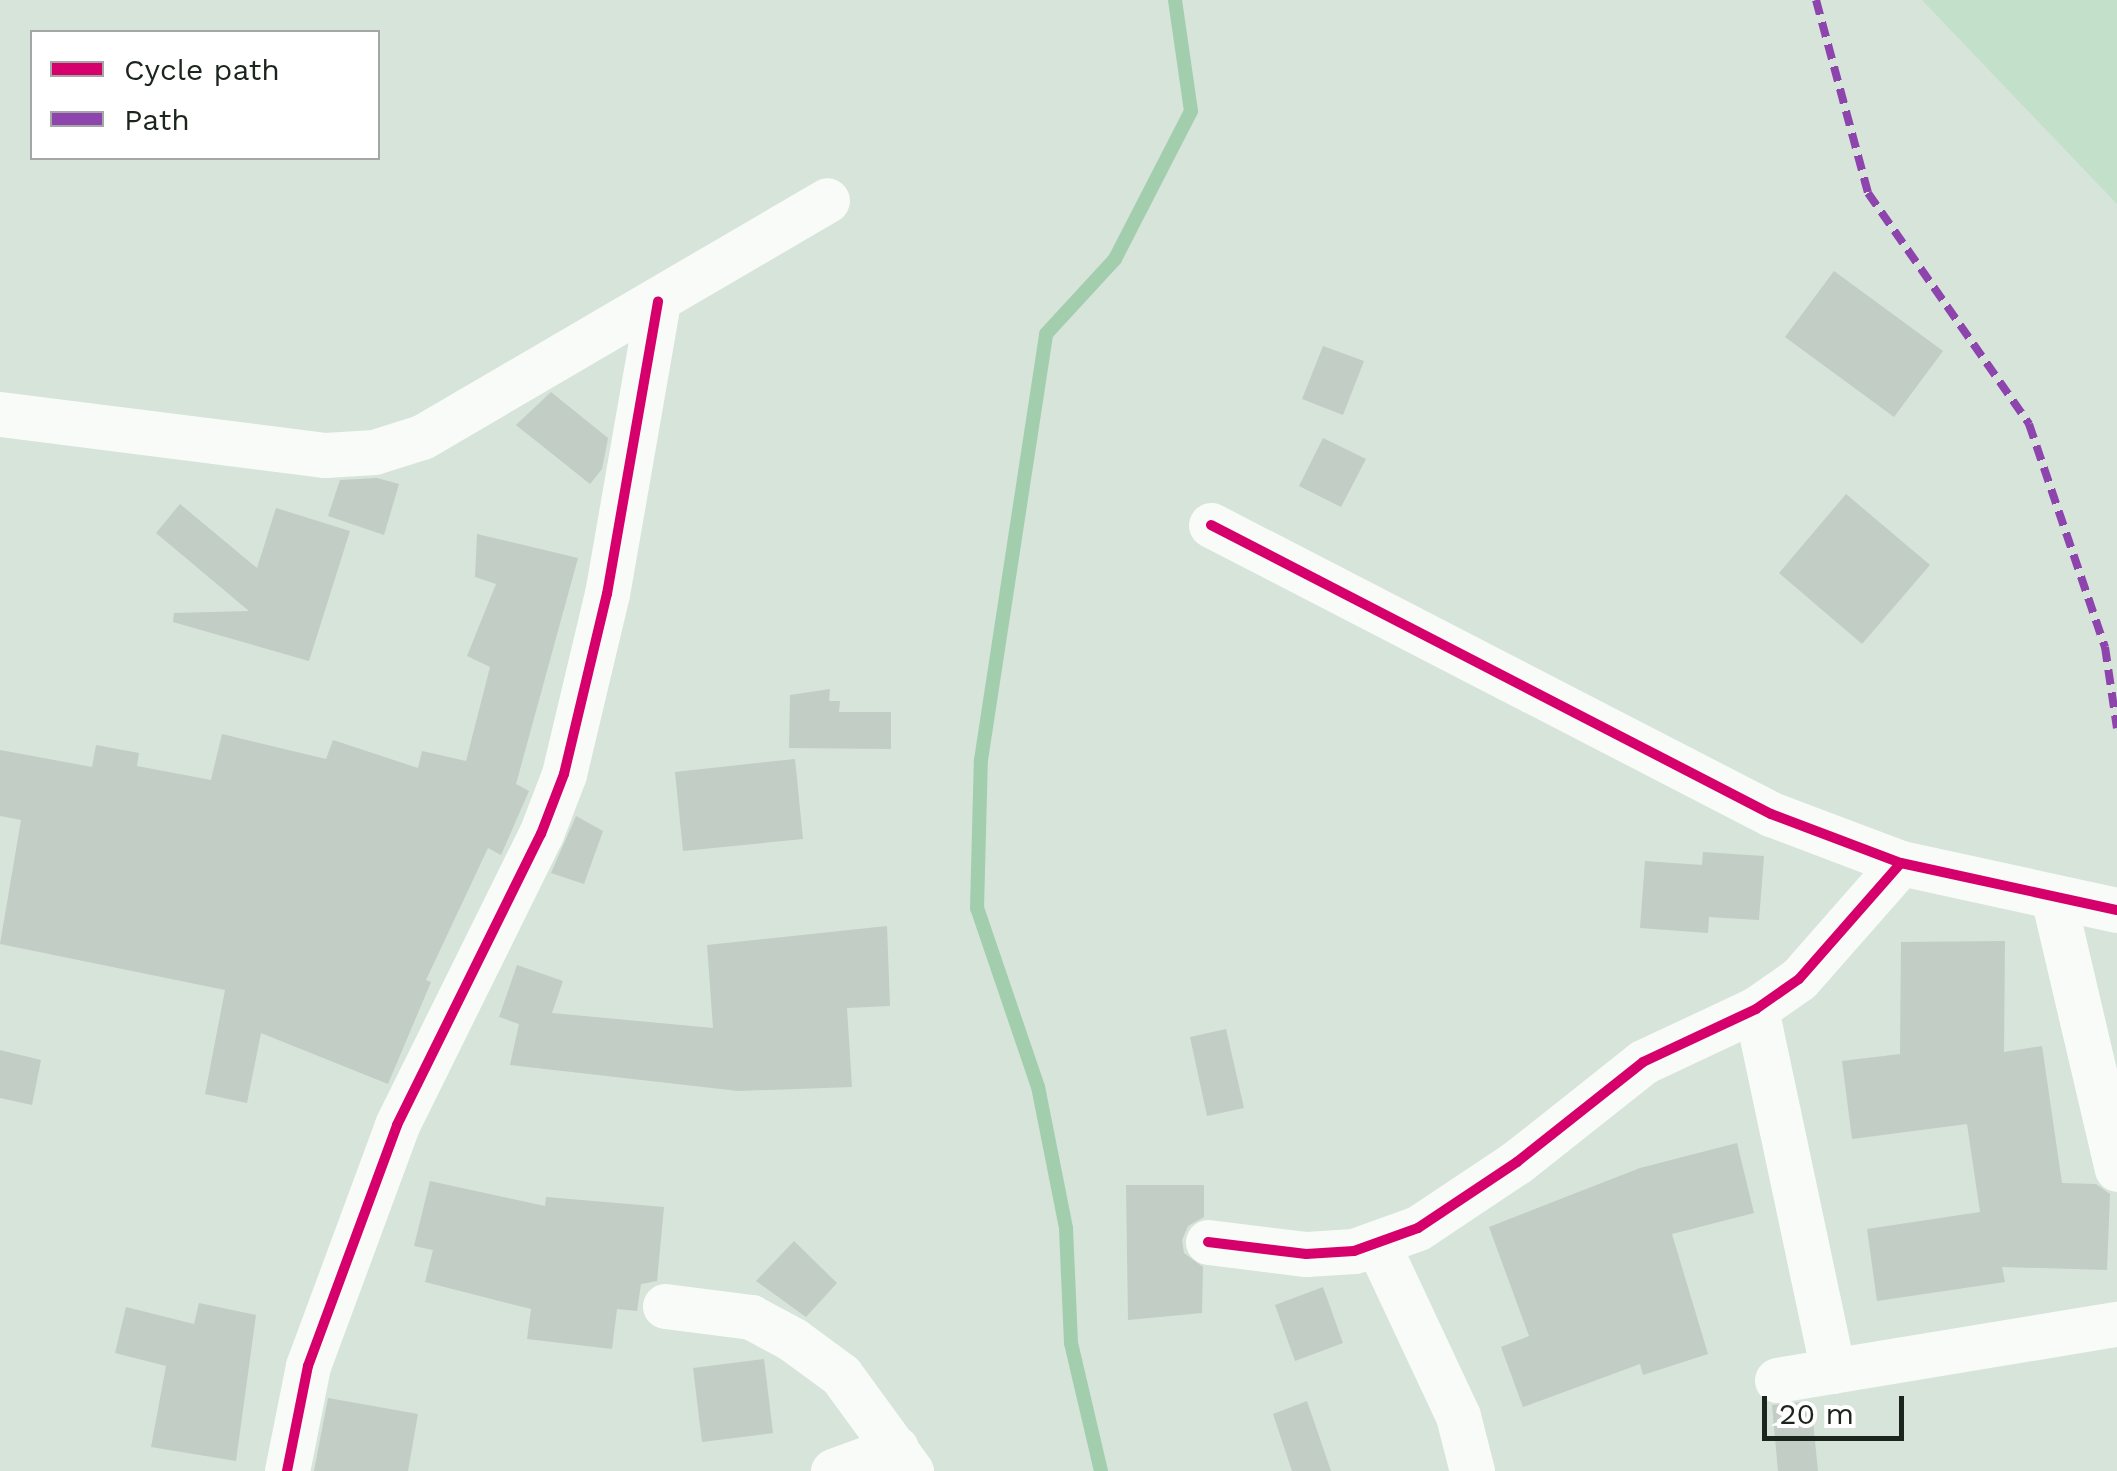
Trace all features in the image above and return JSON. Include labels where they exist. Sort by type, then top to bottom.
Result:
[{"type":"street","points":[[0,414],[325,455],[374,452],[422,437],[827,200]]},
{"type":"street","points":[[287,1471],[308,1366],[397,1125],[542,834],[564,774],[607,594],[658,300]]},
{"type":"street","points":[[1210,526],[1770,814],[1901,863],[2054,901],[2117,910]]},
{"type":"street","points":[[1208,1242],[1306,1254],[1376,1243],[1418,1228],[1517,1162],[1643,1062],[1756,1009],[1799,980],[1901,863]]},
{"type":"street","points":[[2054,901],[2117,1170]]},
{"type":"street","points":[[1756,1009],[1833,1371]]},
{"type":"street","points":[[1376,1243],[1458,1416],[1472,1471]]},
{"type":"street","points":[[665,1306],[751,1316],[792,1339],[841,1376],[904,1459],[833,1471]]},
{"type":"street","points":[[1778,1380],[2117,1324]]},
{"type":"green space","points":[[1922,0],[2117,0],[2117,204]]},
{"type":"building","points":[[1834,271],[1943,351],[1894,417],[1785,337]]},
{"type":"building","points":[[1323,346],[1364,361],[1343,415],[1302,399]]},
{"type":"building","points":[[551,392],[608,438],[602,469],[590,484],[516,425]]},
{"type":"building","points":[[1323,438],[1366,459],[1341,507],[1299,486]]},
{"type":"building","points":[[377,478],[399,484],[384,535],[328,516],[340,480]]},
{"type":"building","points":[[1846,494],[1930,565],[1862,644],[1779,573]]},
{"type":"building","points":[[180,504],[257,568],[276,508],[350,531],[309,661],[173,622],[174,613],[249,611],[156,533]]},
{"type":"building","points":[[477,534],[578,558],[516,784],[529,791],[501,855],[488,848],[426,980],[431,982],[388,1084],[261,1033],[247,1103],[205,1094],[225,990],[0,944],[21,820],[0,816],[0,750],[92,767],[96,745],[139,753],[137,766],[211,780],[222,734],[326,759],[333,740],[418,768],[422,751],[466,761],[490,667],[467,656],[496,584],[475,577]]},
{"type":"building","points":[[830,689],[829,701],[840,701],[839,712],[891,712],[891,749],[789,748],[790,695]]},
{"type":"building","points":[[795,759],[803,839],[683,851],[675,772]]},
{"type":"building","points":[[576,816],[603,831],[584,884],[551,873]]},
{"type":"building","points":[[1703,852],[1764,856],[1759,920],[1709,917],[1708,933],[1640,928],[1645,861],[1702,865]]},
{"type":"building","points":[[887,926],[890,1006],[847,1008],[852,1087],[738,1091],[510,1065],[519,1024],[499,1017],[517,965],[563,981],[552,1013],[713,1028],[707,945]]},
{"type":"building","points":[[2005,941],[2004,1052],[2042,1046],[2062,1183],[2096,1184],[2110,1194],[2107,1270],[2002,1267],[2005,1282],[1877,1301],[1867,1229],[1980,1212],[1967,1124],[1852,1139],[1842,1061],[1900,1054],[1901,942]]},
{"type":"building","points":[[1226,1029],[1244,1108],[1207,1116],[1190,1037]]},
{"type":"building","points":[[0,1050],[41,1060],[32,1105],[0,1098]]},
{"type":"building","points":[[1737,1143],[1754,1213],[1672,1234],[1708,1354],[1643,1375],[1640,1364],[1523,1407],[1501,1347],[1529,1336],[1489,1227],[1640,1168]]},
{"type":"building","points":[[430,1181],[545,1206],[546,1197],[664,1207],[657,1281],[641,1284],[637,1311],[617,1309],[612,1349],[527,1339],[531,1309],[425,1282],[433,1250],[414,1246]]},
{"type":"building","points":[[1126,1185],[1204,1185],[1204,1217],[1188,1226],[1182,1240],[1184,1253],[1203,1267],[1202,1313],[1128,1320]]},
{"type":"building","points":[[794,1241],[837,1283],[806,1317],[756,1281]]},
{"type":"building","points":[[1323,1287],[1343,1343],[1295,1361],[1275,1305]]},
{"type":"building","points":[[199,1303],[256,1315],[236,1461],[151,1447],[166,1366],[115,1353],[126,1307],[194,1324]]},
{"type":"building","points":[[764,1359],[773,1433],[702,1442],[693,1368]]},
{"type":"building","points":[[328,1398],[418,1414],[408,1471],[314,1471]]},
{"type":"building","points":[[1307,1401],[1331,1471],[1292,1471],[1273,1414]]},
{"type":"building","points":[[1811,1401],[1818,1471],[1778,1471],[1772,1405]]},
{"type":"waterway","points":[[1101,1471],[1071,1343],[1066,1228],[1038,1087],[977,908],[981,760],[1046,334],[1115,259],[1191,111],[1175,0]]},
{"type":"marked path","points":[[1816,0],[1868,193],[2029,424],[2105,647],[2117,728]]},
{"type":"cycle path","points":[[287,1471],[308,1366],[397,1125],[541,834],[564,774],[607,594],[658,301]]},
{"type":"cycle path","points":[[1211,525],[1771,814],[1901,863],[2117,910]]},
{"type":"cycle path","points":[[1208,1242],[1306,1254],[1354,1251],[1418,1228],[1517,1162],[1643,1062],[1756,1009],[1799,979],[1901,863]]}]
